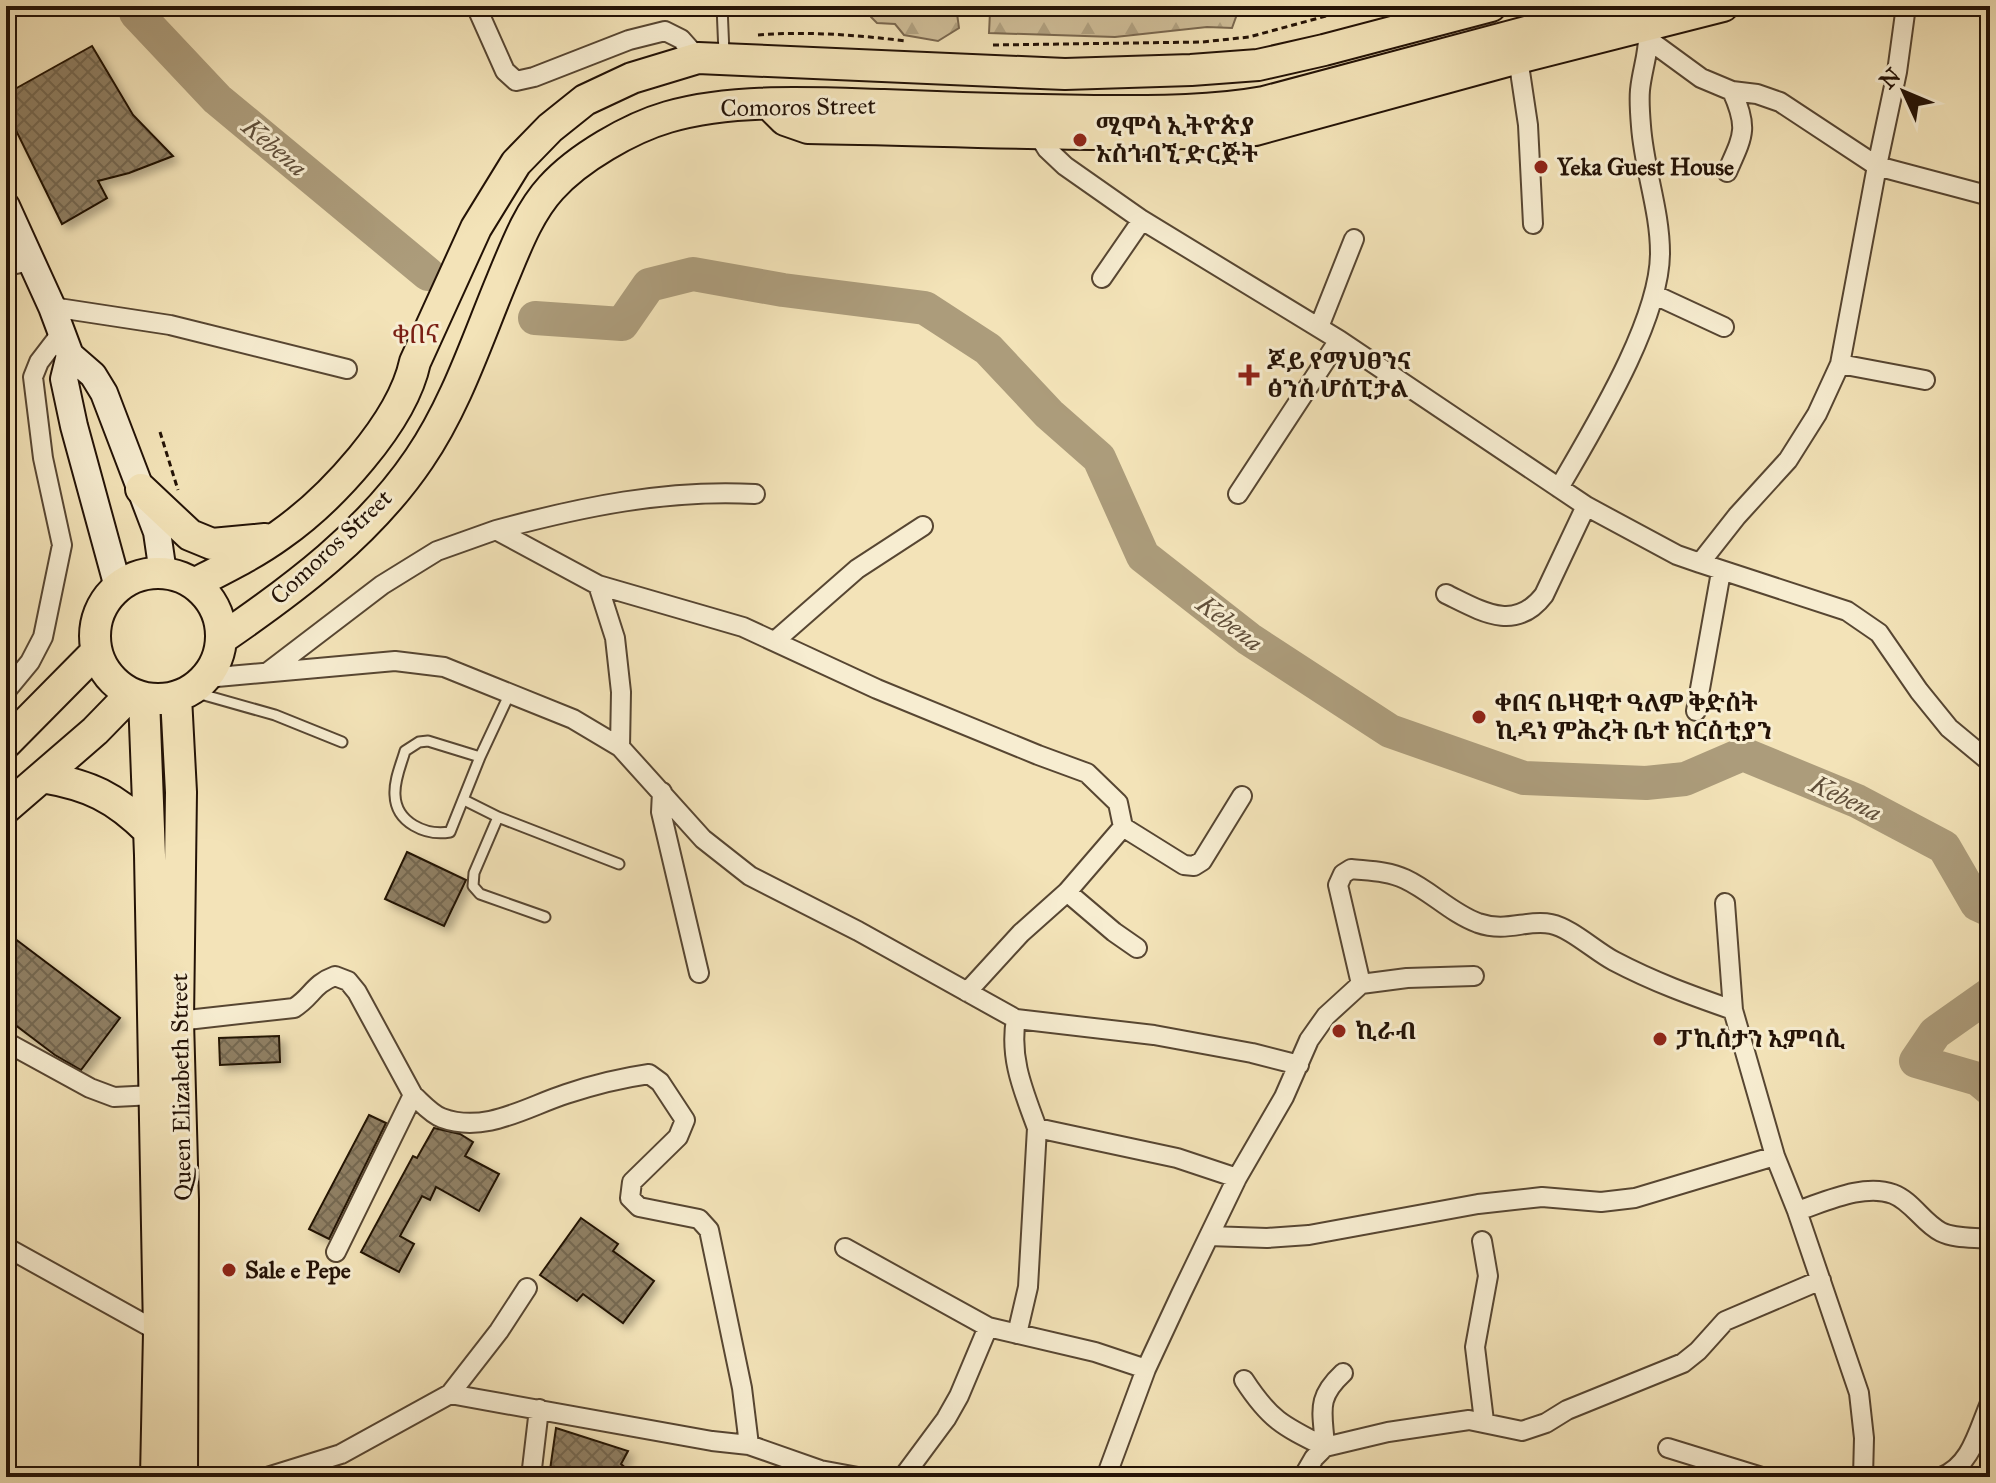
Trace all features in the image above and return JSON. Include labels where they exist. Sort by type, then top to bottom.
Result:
[{"type":"main road","name":"Comoros Street","points":[[194,584],[279,537],[311,512],[347,475],[382,430],[411,380],[415,362],[476,228],[516,163],[550,128],[585,100],[632,78],[715,52],[1065,74],[1191,70],[1271,62],[1491,6]]},
{"type":"main road","name":"Comoros Street","points":[[221,639],[317,568],[376,513],[419,459],[450,405],[520,236],[551,188],[621,137],[667,117],[718,106],[814,103],[1008,110],[1224,109],[1264,102],[1624,6]]},
{"type":"main road","points":[[770,105],[785,120],[808,128],[1037,133],[1255,130],[1518,58],[1649,33],[1723,6]]},
{"type":"main road","points":[[6,206],[18,264],[52,307],[66,344],[104,393],[157,532],[163,573]]},
{"type":"main road","points":[[66,344],[64,379],[74,426],[118,587]]},
{"type":"main road","points":[[141,489],[190,535],[212,544],[279,537]]},
{"type":"main road","points":[[163,573],[194,584],[209,598],[219,617],[221,639],[217,660],[191,689],[160,700],[137,696],[116,684],[103,670],[96,652],[94,633],[98,615],[118,587],[132,578],[163,573]]},
{"type":"main road","points":[[9,731],[96,652]]},
{"type":"main road","name":"Queen Elizabeth Street","points":[[182,1477],[183,1200],[178,1021],[181,792],[191,689]]},
{"type":"main road","points":[[6,808],[137,696]]},
{"type":"main road","name":"Queen Elizabeth Street","points":[[137,696],[149,831],[159,1332],[156,1477]]},
{"type":"main road","points":[[42,777],[75,783],[104,794],[149,831]]},
{"type":"street","points":[[476,6],[505,71],[516,81],[547,73],[629,40],[665,31],[715,52]]},
{"type":"street","points":[[1700,563],[1788,460],[1817,414],[1840,364],[1897,72],[1906,6]]},
{"type":"street","points":[[1649,33],[1701,78],[1732,91],[1757,94],[1780,102],[1877,166],[1990,196]]},
{"type":"street","points":[[1559,488],[1599,420],[1655,295],[1660,257],[1659,220],[1641,130],[1640,91],[1649,33]]},
{"type":"street","points":[[1518,58],[1528,125],[1533,224]]},
{"type":"street","points":[[1727,172],[1741,141],[1743,126],[1743,114],[1732,91]]},
{"type":"street","points":[[1037,133],[1047,149],[1065,166],[1142,220],[1319,327],[1586,506],[1677,555],[1847,611],[1866,623],[1879,633],[1949,728],[1990,762]]},
{"type":"street","points":[[1102,278],[1142,220]]},
{"type":"street","points":[[1319,327],[1354,239]]},
{"type":"street","points":[[1655,295],[1724,327]]},
{"type":"street","points":[[52,307],[170,325],[347,369]]},
{"type":"street","points":[[1238,494],[1339,340]]},
{"type":"street","points":[[6,691],[30,662],[43,637],[62,545],[43,458],[33,377],[39,362],[66,344]]},
{"type":"street","points":[[1840,364],[1925,380]]},
{"type":"street","points":[[268,672],[382,585],[437,551],[496,530],[569,510],[710,491],[755,494]]},
{"type":"street","points":[[1446,594],[1486,614],[1511,617],[1530,610],[1544,595],[1586,506]]},
{"type":"street","points":[[776,640],[857,569],[923,526]]},
{"type":"street","points":[[496,530],[598,585],[743,627],[877,689],[1087,773],[1118,803],[1123,827],[1184,865],[1194,866],[1202,861],[1242,796]]},
{"type":"street","points":[[1696,711],[1721,572]]},
{"type":"street","points":[[598,585],[615,638],[621,692],[620,747]]},
{"type":"street","points":[[191,689],[268,672],[395,661],[444,667],[573,719],[620,747],[703,839],[750,876],[858,931],[1016,1019],[1154,1035],[1299,1065]]},
{"type":"street","points":[[662,792],[661,812],[699,973]]},
{"type":"street","points":[[967,992],[1021,933],[1067,892],[1123,827]]},
{"type":"street","points":[[1361,984],[1338,885],[1343,874],[1351,869],[1393,874],[1408,880],[1456,913],[1478,923],[1501,928],[1549,923],[1659,985],[1733,1010]]},
{"type":"street","points":[[1067,892],[1137,948]]},
{"type":"street","points":[[1725,903],[1733,1010],[1775,1156],[1859,1393],[1864,1438],[1863,1477]]},
{"type":"street","points":[[178,1021],[294,1008],[303,1003],[320,982],[335,976],[348,981],[357,992],[413,1095],[439,1118],[472,1124],[509,1117],[565,1094],[630,1077],[649,1074],[660,1082],[685,1120],[678,1137],[632,1182],[630,1198],[639,1207],[699,1219],[709,1230],[742,1388],[749,1445]]},
{"type":"street","points":[[1106,1477],[1146,1369],[1209,1236],[1237,1178],[1284,1097],[1309,1040],[1326,1016],[1361,984],[1407,978],[1474,976]]},
{"type":"street","points":[[1016,1019],[1012,1041],[1016,1070],[1037,1128],[1028,1287],[1017,1334]]},
{"type":"street","points":[[6,1042],[90,1088],[114,1097],[154,1095]]},
{"type":"street","points":[[336,1252],[413,1095]]},
{"type":"street","points":[[1037,1128],[1177,1158],[1237,1178]]},
{"type":"street","points":[[1209,1236],[1267,1238],[1309,1235],[1478,1204],[1542,1197],[1601,1202],[1635,1198],[1775,1156]]},
{"type":"street","points":[[1797,1211],[1848,1195],[1876,1191],[1894,1194],[1939,1231],[1952,1236],[1990,1239]]},
{"type":"street","points":[[1482,1241],[1488,1276],[1475,1347],[1484,1421]]},
{"type":"street","points":[[6,1247],[159,1332]]},
{"type":"street","points":[[845,1248],[988,1327],[1095,1352],[1146,1369]]},
{"type":"street","points":[[1303,1477],[1325,1447],[1388,1432],[1469,1420],[1522,1431],[1546,1423],[1567,1410],[1683,1363],[1725,1321],[1821,1280]]},
{"type":"street","points":[[267,1477],[341,1454],[450,1394],[499,1331],[527,1288]]},
{"type":"street","points":[[903,1477],[946,1419],[988,1327]]},
{"type":"street","points":[[1325,1447],[1323,1402],[1327,1388],[1343,1373]]},
{"type":"street","points":[[1244,1380],[1275,1420],[1325,1447]]},
{"type":"street","points":[[450,1394],[749,1445],[819,1473],[858,1477]]},
{"type":"street","points":[[1941,1477],[1953,1473],[1964,1463],[1990,1403]]},
{"type":"street","points":[[531,1477],[539,1409]]},
{"type":"street","points":[[1668,1448],[1762,1477]]},
{"type":"lane","points":[[715,52],[722,6]]},
{"type":"lane","points":[[191,689],[275,715],[342,742]]},
{"type":"lane","points":[[480,757],[428,741],[419,742],[405,751],[395,795],[399,814],[414,826],[436,834],[450,832],[510,693]]},
{"type":"lane","points":[[464,800],[498,817],[619,864]]},
{"type":"lane","points":[[498,817],[474,873],[473,886],[480,894],[545,917]]},
{"type":"path","points":[[986,45],[1218,41],[1249,37],[1363,6]]},
{"type":"path","points":[[715,52],[785,33],[915,42]]},
{"type":"path","points":[[160,432],[182,503]]},
{"type":"green space","points":[[870,6],[956,6],[959,28],[938,41],[904,35],[895,24],[877,23],[871,17]]},
{"type":"green space","points":[[996,6],[1240,6],[1232,28],[1207,27],[1115,37],[989,33],[990,12]]},
{"type":"building","points":[[92,46],[133,115],[173,156],[98,181],[107,198],[62,224],[6,110],[6,94]]},
{"type":"building","points":[[407,852],[466,880],[444,926],[385,899]]},
{"type":"building","points":[[6,932],[120,1018],[81,1070],[55,1055],[6,1018]]},
{"type":"building","points":[[279,1036],[280,1062],[220,1065],[219,1038]]},
{"type":"building","points":[[369,1115],[386,1123],[329,1239],[309,1229]]},
{"type":"building","points":[[434,1128],[460,1134],[473,1142],[465,1156],[499,1174],[479,1211],[436,1187],[430,1200],[422,1196],[400,1236],[414,1244],[399,1272],[361,1252],[413,1156],[417,1158]]},
{"type":"building","points":[[581,1218],[618,1244],[613,1251],[654,1281],[623,1323],[583,1294],[577,1301],[540,1275]]},
{"type":"building","points":[[556,1428],[628,1451],[621,1464],[636,1477],[549,1477]]},
{"type":"waterway","name":"Kebena","points":[[135,6],[136,13],[217,99],[428,274]]},
{"type":"waterway","name":"Kebena","points":[[535,318],[622,324],[649,285],[693,274],[783,290],[925,308],[988,349],[1049,414],[1099,458],[1143,556],[1249,639],[1390,731],[1524,778],[1646,783],[1685,779],[1743,754],[1857,801],[1944,847],[1977,904],[1990,910]]},
{"type":"waterway","name":"Kebena","points":[[1990,994],[1935,1033],[1916,1061],[1978,1079],[1990,1089]]},
{"type":"place","name":"ሚሞሳ ኢትዮጵያ አስጎብኚ ድርጅት","points":[[1080,140]]},
{"type":"place","name":"Yeka Guest House","points":[[1541,167]]},
{"type":"place","name":"ጆይ የማህፀንና ፅንስ ሆስፒታል","points":[[1249,375]]},
{"type":"place","name":"ቀበና ቤዛዊተ ዓለም ቅድስት ኪዳነ ምሕረት ቤተ ክርስቲያን","points":[[1479,717]]},
{"type":"place","name":"ኪራብ","points":[[1339,1031]]},
{"type":"place","name":"ፓኪስታን ኢምባሲ","points":[[1660,1039]]},
{"type":"place","name":"Sale e Pepe","points":[[229,1270]]},
{"type":"district","name":"ቀበና","points":[[416,334]]}]
